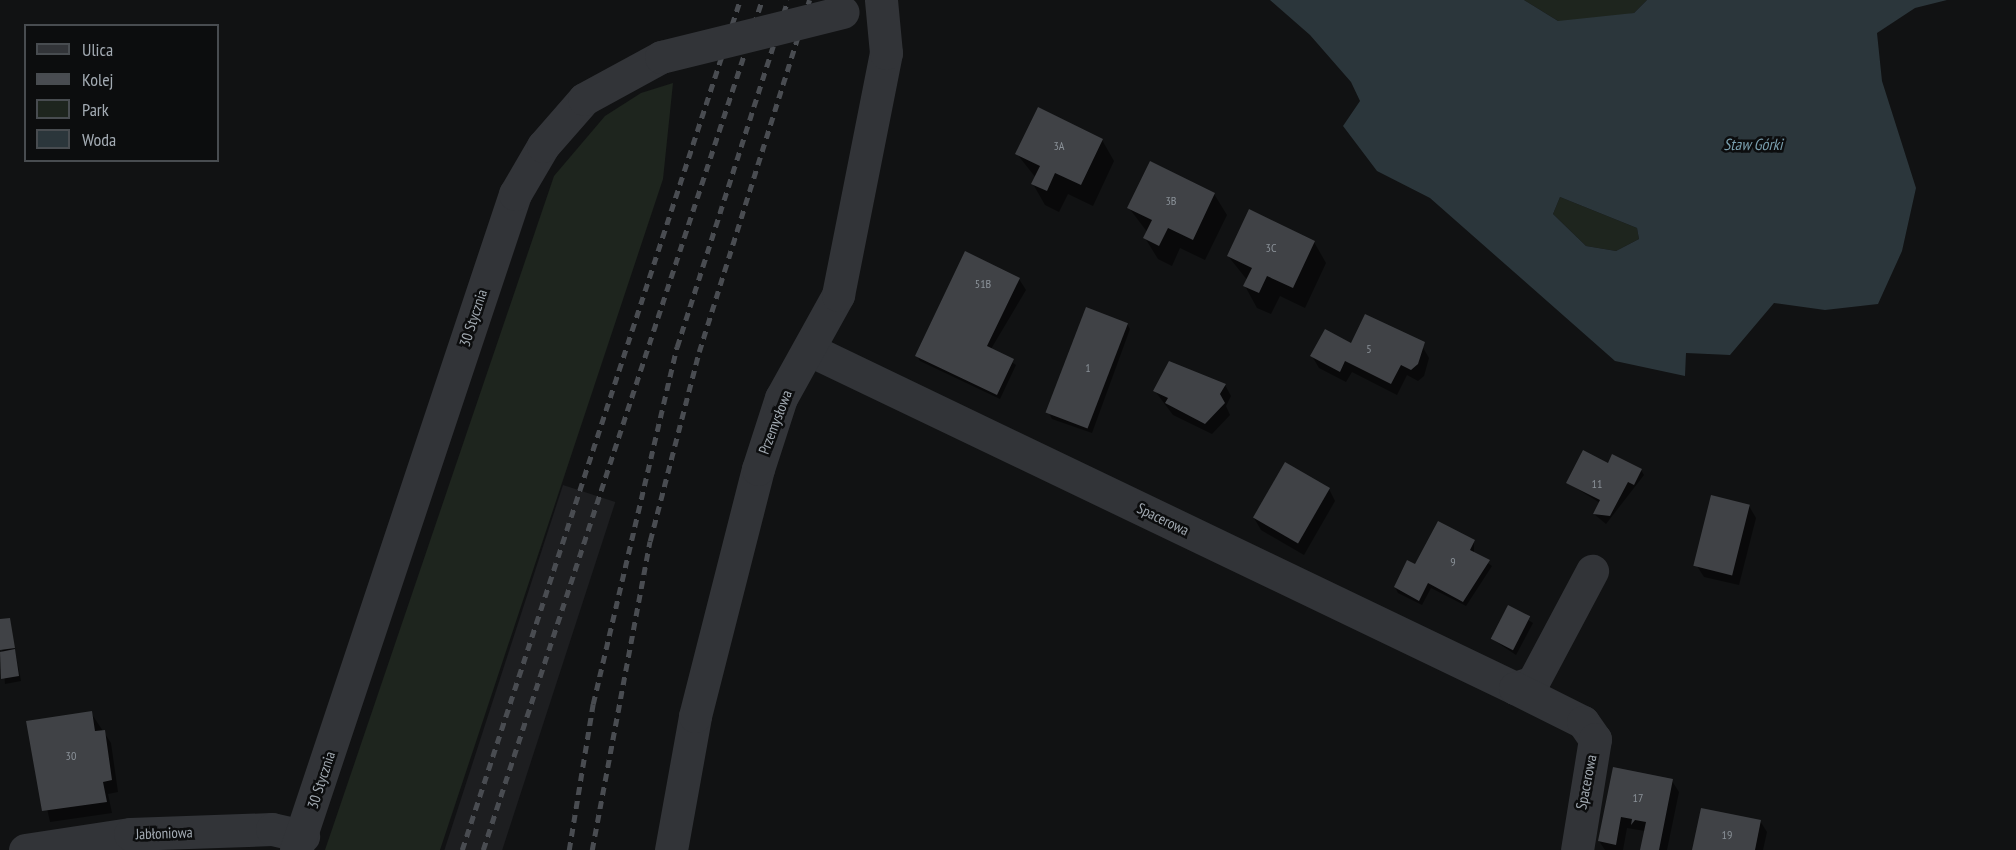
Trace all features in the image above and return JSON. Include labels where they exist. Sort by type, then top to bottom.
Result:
[{"type":"street","name":"30 Stycznia","points":[[300,843],[515,194],[543,146],[584,99],[661,57],[843,12],[879,0]]},
{"type":"street","name":"Przemysłowa","points":[[671,850],[695,716],[758,469],[781,398],[810,350],[838,295],[886,53],[879,0]]},
{"type":"street","name":"Spacerowa","points":[[810,350],[1583,722],[1595,739],[1577,850]]},
{"type":"street","points":[[1515,688],[1533,682],[1592,571]]},
{"type":"street","name":"Jabłoniowa","points":[[25,850],[130,834],[272,829],[300,843]]},
{"type":"shaded area","points":[[563,485],[615,502],[502,850],[444,850]]},
{"type":"green space","points":[[1524,0],[1647,0],[1634,13],[1593,21],[1558,21]]},
{"type":"green space","points":[[673,83],[663,179],[440,850],[325,850],[554,176],[605,116],[641,93]]},
{"type":"green space","points":[[1560,197],[1637,228],[1639,239],[1616,251],[1586,246],[1553,214]]},
{"type":"water","name":"Staw Górki","points":[[1270,0],[1524,0],[1558,21],[1634,13],[1647,0],[1947,0],[1915,8],[1877,33],[1882,81],[1916,188],[1902,251],[1878,304],[1825,310],[1774,303],[1730,355],[1686,353],[1685,376],[1615,361],[1430,198],[1377,171],[1343,126],[1360,101],[1351,82],[1310,35]],"holes":[[[1560,197],[1637,228],[1639,239],[1616,251],[1586,246],[1553,214]]]},
{"type":"building","points":[[1038,107],[1103,139],[1081,185],[1055,173],[1047,191],[1031,184],[1040,166],[1015,154]]},
{"type":"building","points":[[1150,161],[1215,193],[1193,240],[1168,228],[1159,246],[1143,238],[1152,220],[1127,208]]},
{"type":"building","points":[[1249,209],[1315,241],[1293,288],[1267,276],[1259,293],[1243,286],[1252,268],[1227,256]]},
{"type":"building","points":[[965,251],[1020,278],[987,346],[1014,359],[997,395],[915,356]]},
{"type":"building","points":[[1086,307],[1128,323],[1088,429],[1046,412]]},
{"type":"building","points":[[1365,314],[1425,342],[1418,364],[1411,370],[1401,365],[1391,384],[1345,361],[1340,372],[1310,356],[1325,329],[1351,343]]},
{"type":"building","points":[[1169,361],[1226,384],[1220,394],[1225,403],[1205,424],[1165,403],[1168,398],[1153,391]]},
{"type":"building","points":[[1583,450],[1608,463],[1612,454],[1642,469],[1634,485],[1628,482],[1610,516],[1593,514],[1600,500],[1566,483]]},
{"type":"building","points":[[1285,462],[1330,488],[1298,543],[1253,517]]},
{"type":"building","points":[[1711,495],[1750,505],[1732,576],[1693,566]]},
{"type":"building","points":[[1438,521],[1475,540],[1470,550],[1490,560],[1463,602],[1428,583],[1419,601],[1394,587],[1407,560],[1415,564]]},
{"type":"building","points":[[1508,605],[1530,616],[1513,650],[1491,639]]},
{"type":"building","points":[[10,618],[15,648],[0,650],[0,619]]},
{"type":"building","points":[[15,649],[19,676],[1,679],[0,652]]},
{"type":"building","points":[[92,711],[95,731],[105,730],[112,780],[103,782],[107,802],[42,811],[26,721]]},
{"type":"building","points":[[1613,767],[1673,779],[1659,850],[1640,850],[1646,822],[1635,820],[1631,825],[1632,819],[1621,817],[1616,845],[1598,841]]},
{"type":"building","points":[[1701,808],[1761,820],[1755,850],[1692,850]]},
{"type":"railway","points":[[462,850],[740,0]]},
{"type":"railway","points":[[483,850],[762,0]]},
{"type":"railway","points":[[569,850],[593,704],[677,347],[788,0]]},
{"type":"railway","points":[[592,850],[650,541],[699,352],[809,0]]}]
